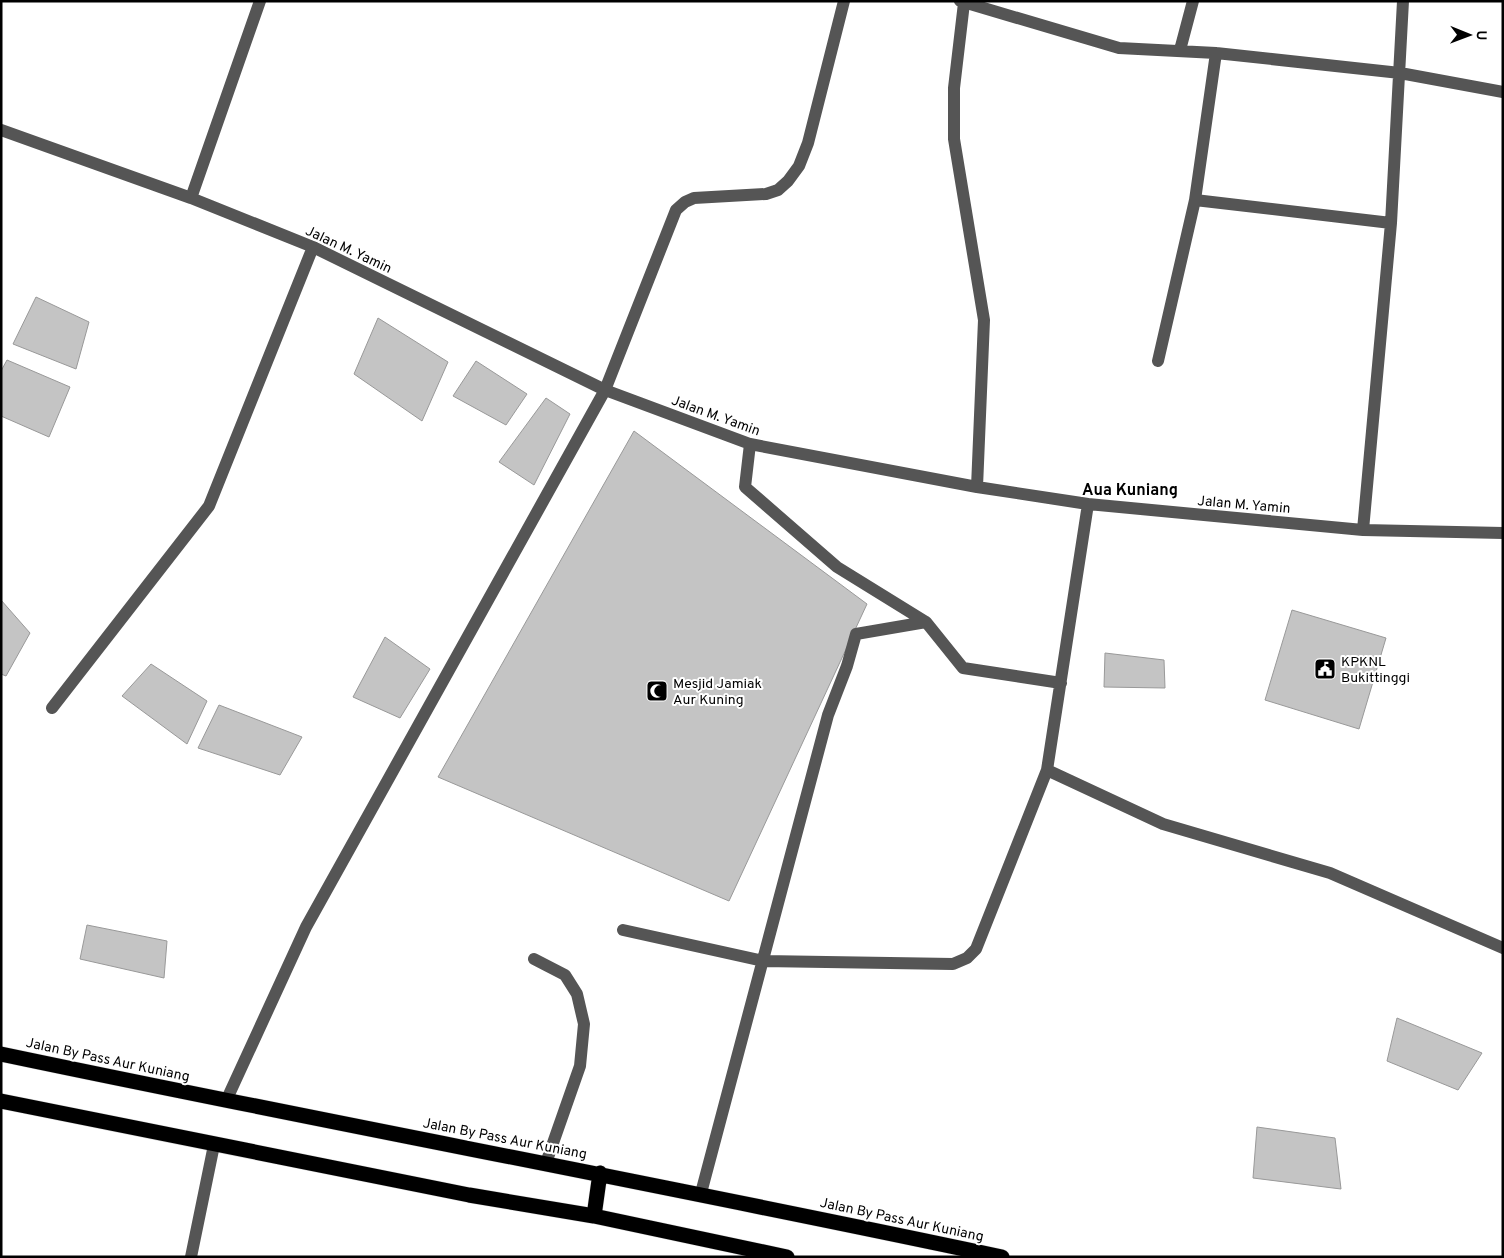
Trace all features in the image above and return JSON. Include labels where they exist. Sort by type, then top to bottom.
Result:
[{"type":"highway","name":"Jalan By Pass Aur Kuniang","points":[[1,1054],[226,1101],[701,1193],[1002,1257]]},
{"type":"highway","points":[[1,1101],[469,1195],[594,1216],[788,1257]]},
{"type":"highway","points":[[594,1216],[600,1173]]},
{"type":"street","points":[[191,198],[260,1]]},
{"type":"street","points":[[226,1101],[306,927],[605,390],[676,210],[685,202],[694,198],[766,194],[778,190],[799,166],[808,143],[844,1]]},
{"type":"street","points":[[1180,50],[1193,1]]},
{"type":"street","points":[[1363,530],[1391,223],[1403,1]]},
{"type":"street","points":[[977,487],[984,320],[954,139],[953,116],[962,2],[1112,47],[1216,53],[1400,73],[1503,92]]},
{"type":"street","points":[[1158,361],[1195,200],[1216,53]]},
{"type":"street","name":"Jalan M. Yamin","points":[[1,130],[191,198],[313,247],[605,390],[750,444],[977,487],[1088,504],[1363,530],[1503,533]]},
{"type":"street","points":[[1195,200],[1391,223]]},
{"type":"street","points":[[52,708],[209,506],[313,247]]},
{"type":"street","points":[[750,444],[744,487],[837,567],[926,622],[963,668],[1061,683]]},
{"type":"street","points":[[622,930],[764,961],[953,964],[967,958],[976,950],[1047,770],[1088,504]]},
{"type":"street","points":[[701,1193],[828,715],[847,666],[856,634],[926,622]]},
{"type":"street","points":[[1047,770],[1163,824],[1330,873],[1503,948]]},
{"type":"street","points":[[534,959],[565,975],[577,994],[584,1024],[580,1066],[546,1163]]},
{"type":"street","points":[[191,1257],[214,1145]]},
{"type":"building","points":[[36,297],[89,322],[76,369],[13,344]]},
{"type":"building","points":[[378,318],[448,362],[422,421],[354,374]]},
{"type":"building","points":[[7,360],[70,387],[49,437],[1,416],[1,371]]},
{"type":"building","points":[[476,361],[527,394],[506,425],[453,396]]},
{"type":"building","points":[[546,398],[570,414],[534,485],[499,462]]},
{"type":"building","name":"Mesjid Jamiak Aur Kuning","points":[[634,431],[867,604],[729,901],[438,777]]},
{"type":"building","points":[[1,600],[30,633],[6,676],[1,674]]},
{"type":"building","name":"KPKNL Bukittinggi","points":[[1292,610],[1386,638],[1359,729],[1265,700]]},
{"type":"building","points":[[385,637],[430,669],[400,718],[353,697]]},
{"type":"building","points":[[1105,653],[1164,660],[1165,688],[1104,687]]},
{"type":"building","points":[[151,664],[207,701],[187,744],[122,696]]},
{"type":"building","points":[[219,705],[302,737],[280,775],[198,748]]},
{"type":"building","points":[[87,925],[167,941],[164,978],[80,959]]},
{"type":"building","points":[[1397,1018],[1482,1053],[1458,1090],[1387,1061]]},
{"type":"building","points":[[1257,1127],[1335,1138],[1341,1189],[1253,1178]]},
{"type":"place","name":"KPKNL Bukittinggi","points":[[1325,669]]},
{"type":"place","name":"Mesjid Jamiak Aur Kuning","points":[[657,691]]},
{"type":"district","name":"Aua Kuniang","points":[[1130,489]]}]
